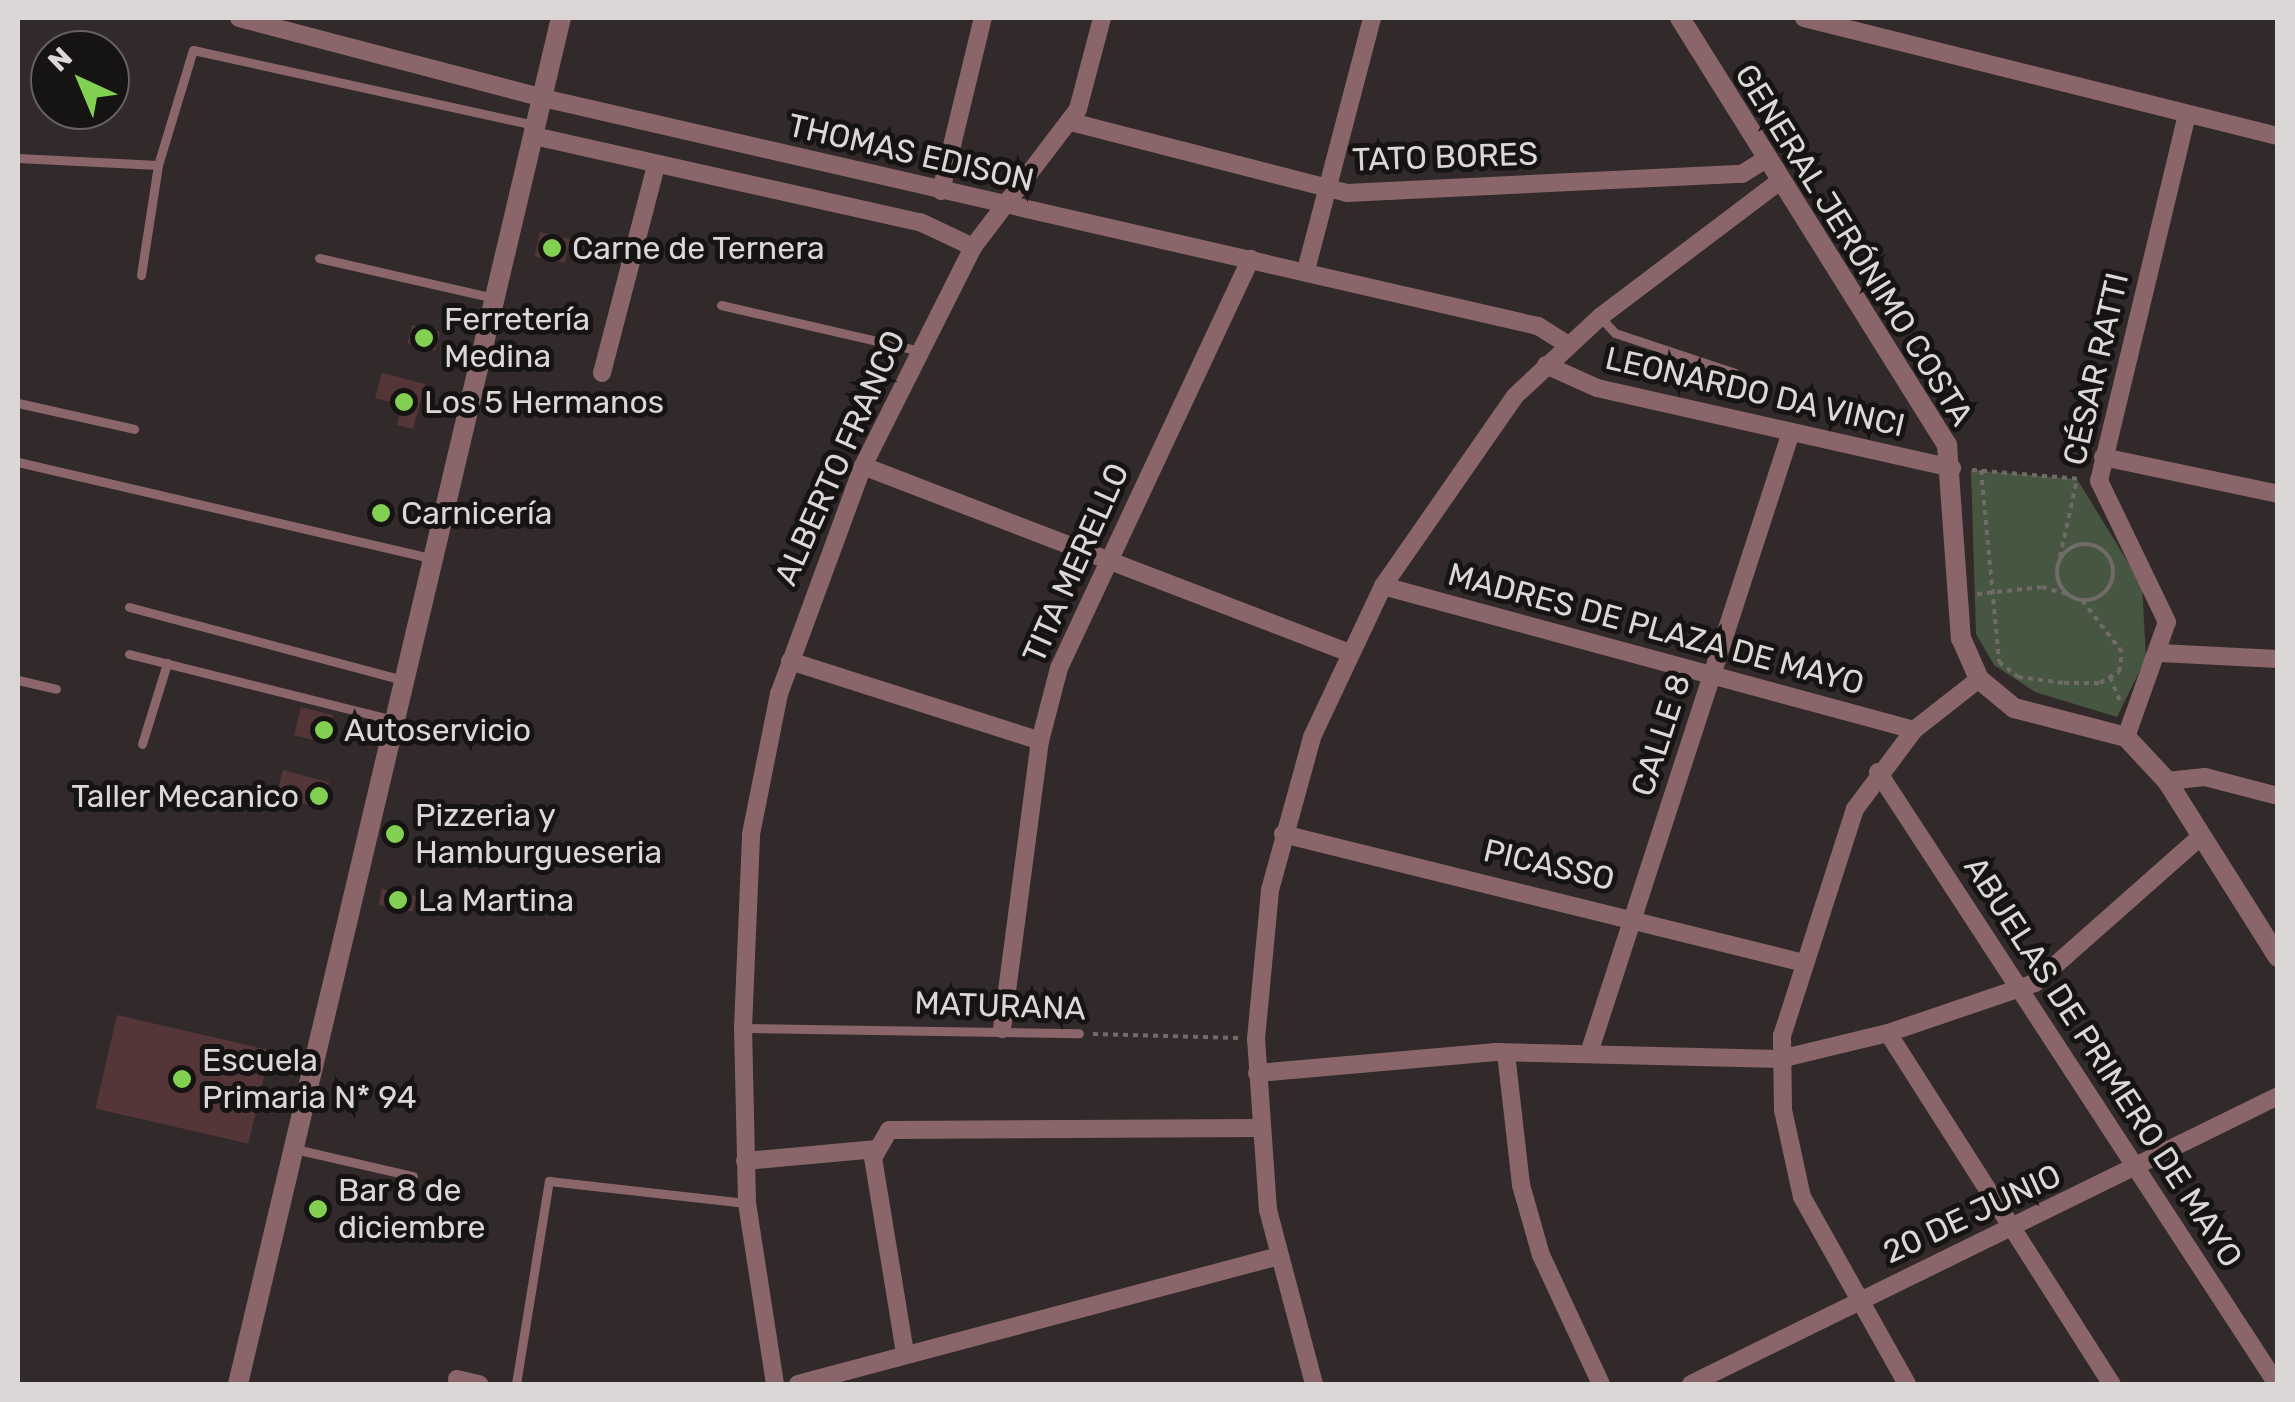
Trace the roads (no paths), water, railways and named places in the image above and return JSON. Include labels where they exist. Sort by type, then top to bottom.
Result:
[{"type":"street","name":"THOMAS EDISON","points":[[239,18],[544,98],[1538,326],[1568,346]]},
{"type":"street","points":[[238,1384],[561,18]]},
{"type":"street","points":[[941,191],[983,18]]},
{"type":"street","name":"ALBERTO FRANCO","points":[[775,1384],[746,1203],[743,1028],[751,834],[790,661],[862,466],[973,247],[1001,205],[1071,122],[1102,18]]},
{"type":"street","points":[[1306,270],[1372,18]]},
{"type":"street","name":"GENERAL JERÓNIMO COSTA","points":[[1680,18],[1780,181],[1918,391],[1952,468],[1961,638],[1979,679]]},
{"type":"street","points":[[1804,18],[2278,136]]},
{"type":"street","name":"CÉSAR RATTI","points":[[2126,737],[2160,653],[2164,606],[2099,481],[2187,114]]},
{"type":"street","name":"TATO BORES","points":[[1071,122],[1329,191],[1742,174],[1766,158]]},
{"type":"street","name":"THOMAS EDISON","points":[[535,131],[656,166],[920,222],[973,247]]},
{"type":"street","points":[[602,373],[656,166]]},
{"type":"street","points":[[1314,1384],[1278,1256],[1260,1128],[1256,1039],[1283,834],[1346,652],[1448,480],[1546,365],[1600,317],[1780,181]]},
{"type":"street","name":"TITA MERELLO","points":[[1002,1029],[1040,741],[1105,560],[1251,259]]},
{"type":"street","name":"LEONARDO DA VINCI","points":[[1546,365],[1596,388],[1790,435],[1952,468]]},
{"type":"street","name":"CALLE 8","points":[[1590,1052],[1790,435]]},
{"type":"street","points":[[2103,457],[2278,494]]},
{"type":"street","points":[[862,466],[1346,652]]},
{"type":"street","name":"MADRES DE PLAZA DE MAYO","points":[[1382,586],[1914,730]]},
{"type":"street","points":[[2160,653],[2278,659]]},
{"type":"street","points":[[790,661],[1040,741]]},
{"type":"street","points":[[1907,1384],[1854,1303],[1802,1197],[1780,1059],[1800,962],[1839,842],[1878,772],[1914,730],[1979,679],[2014,708],[2126,737],[2167,781],[2278,957]]},
{"type":"street","name":"ABUELAS DE PRIMERO DE MAYO","points":[[1878,772],[2277,1384]]},
{"type":"street","points":[[2167,781],[2205,777],[2278,796]]},
{"type":"street","name":"PICASSO","points":[[1283,834],[1634,916],[1800,962]]},
{"type":"street","points":[[1258,1073],[1506,1052],[1780,1059],[1888,1033],[2020,991],[2201,836]]},
{"type":"street","points":[[1888,1033],[2010,1231],[2112,1384]]},
{"type":"street","points":[[1506,1052],[1522,1185],[1541,1255],[1601,1384]]},
{"type":"street","name":"20 DE JUNIO","points":[[1691,1384],[2010,1231],[2278,1096]]},
{"type":"street","points":[[905,1352],[876,1149],[889,1130],[911,1126],[1260,1128]]},
{"type":"street","points":[[745,1161],[876,1149]]},
{"type":"street","points":[[798,1384],[905,1352],[1278,1256]]},
{"type":"street","points":[[457,1378],[479,1384]]},
{"type":"lane","points":[[141,275],[158,165],[200,48],[535,131]]},
{"type":"lane","points":[[18,158],[158,165]]},
{"type":"lane","points":[[319,258],[496,298]]},
{"type":"lane","points":[[721,305],[921,351]]},
{"type":"lane","points":[[1600,317],[1615,334],[1735,373]]},
{"type":"lane","points":[[18,404],[134,429]]},
{"type":"lane","points":[[18,462],[435,559]]},
{"type":"lane","points":[[129,606],[407,680]]},
{"type":"lane","points":[[129,654],[397,721]]},
{"type":"lane","points":[[142,744],[168,663]]},
{"type":"lane","points":[[18,680],[56,688]]},
{"type":"lane","name":"MATURANA","points":[[743,1028],[1078,1033]]},
{"type":"lane","points":[[295,1150],[414,1176]]},
{"type":"lane","points":[[516,1384],[549,1181],[746,1203]]},
{"type":"place","name":"Carne de Ternera","points":[[552,248]]},
{"type":"place","name":"Ferretería Medina","points":[[424,338]]},
{"type":"place","name":"Los 5 Hermanos","points":[[404,402]]},
{"type":"place","name":"Carnicería","points":[[381,513]]},
{"type":"place","name":"Autoservicio","points":[[324,730]]},
{"type":"place","name":"Taller Mecanico","points":[[319,796]]},
{"type":"place","name":"Pizzeria y Hamburgueseria","points":[[395,834]]},
{"type":"place","name":"La Martina","points":[[398,900]]},
{"type":"place","name":"Escuela Primaria N* 94","points":[[182,1079]]},
{"type":"place","name":"Bar 8 de diciembre","points":[[318,1209]]}]
